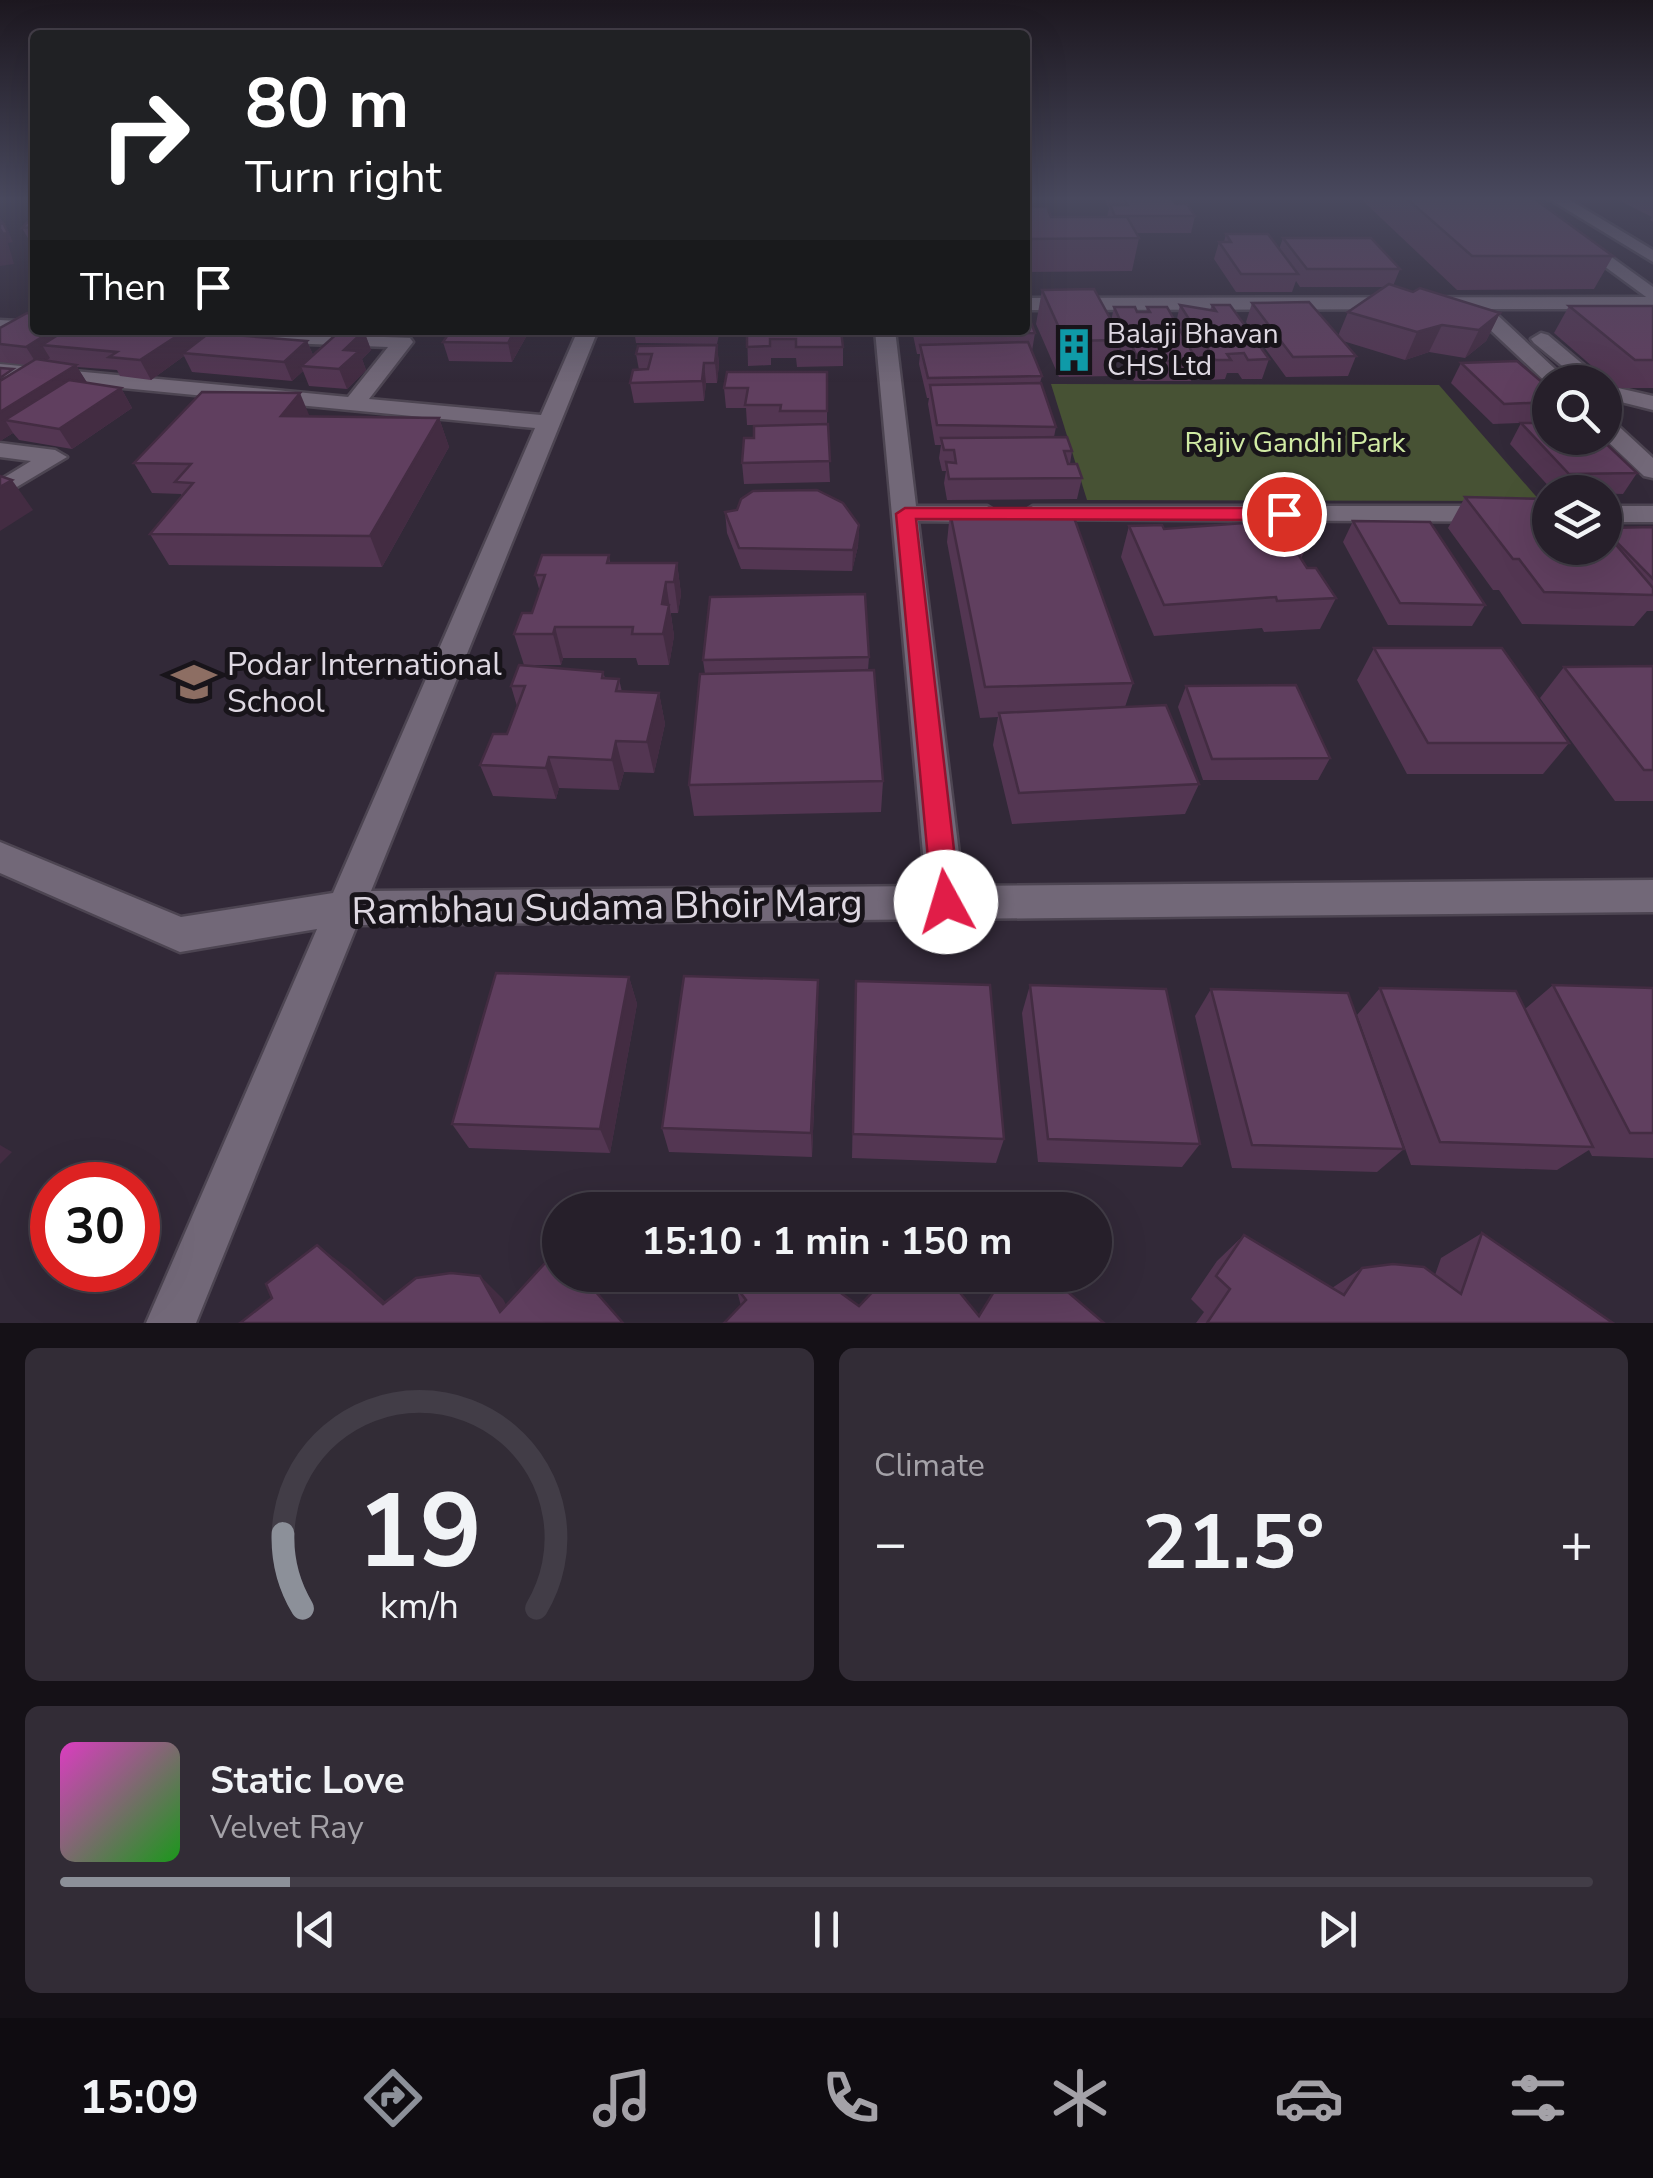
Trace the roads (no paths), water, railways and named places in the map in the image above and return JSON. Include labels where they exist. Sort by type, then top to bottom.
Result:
[{"type":"street","points":[[1600,259],[1653,299]]},
{"type":"street","points":[[1030,304],[1653,299]]},
{"type":"street","points":[[1473,303],[1540,365]]},
{"type":"street","points":[[0,326],[30,328]]},
{"type":"street","points":[[299,335],[406,336]]},
{"type":"street","points":[[171,1323],[586,335]]},
{"type":"street","points":[[886,335],[946,902]]},
{"type":"street","points":[[354,404],[406,336]]},
{"type":"street","points":[[1541,339],[1573,365]]},
{"type":"street","points":[[0,370],[549,424]]},
{"type":"street","points":[[1622,395],[1653,403]]},
{"type":"street","points":[[1622,442],[1653,471]]},
{"type":"street","points":[[0,450],[55,457],[0,490]]},
{"type":"street","points":[[905,514],[1532,514]]},
{"type":"street","points":[[1622,514],[1653,514]]},
{"type":"street","name":"Rambhau Sudama Bhoir Marg","points":[[0,857],[180,936],[345,908],[1653,896]]},
{"type":"place","name":"Balaji Bhavan CHS Ltd","points":[[1074,350]]},
{"type":"place","name":"Podar International School","points":[[194,682]]},
{"type":"park label","name":"Rajiv Gandhi Park","points":[[1295,443]]}]
